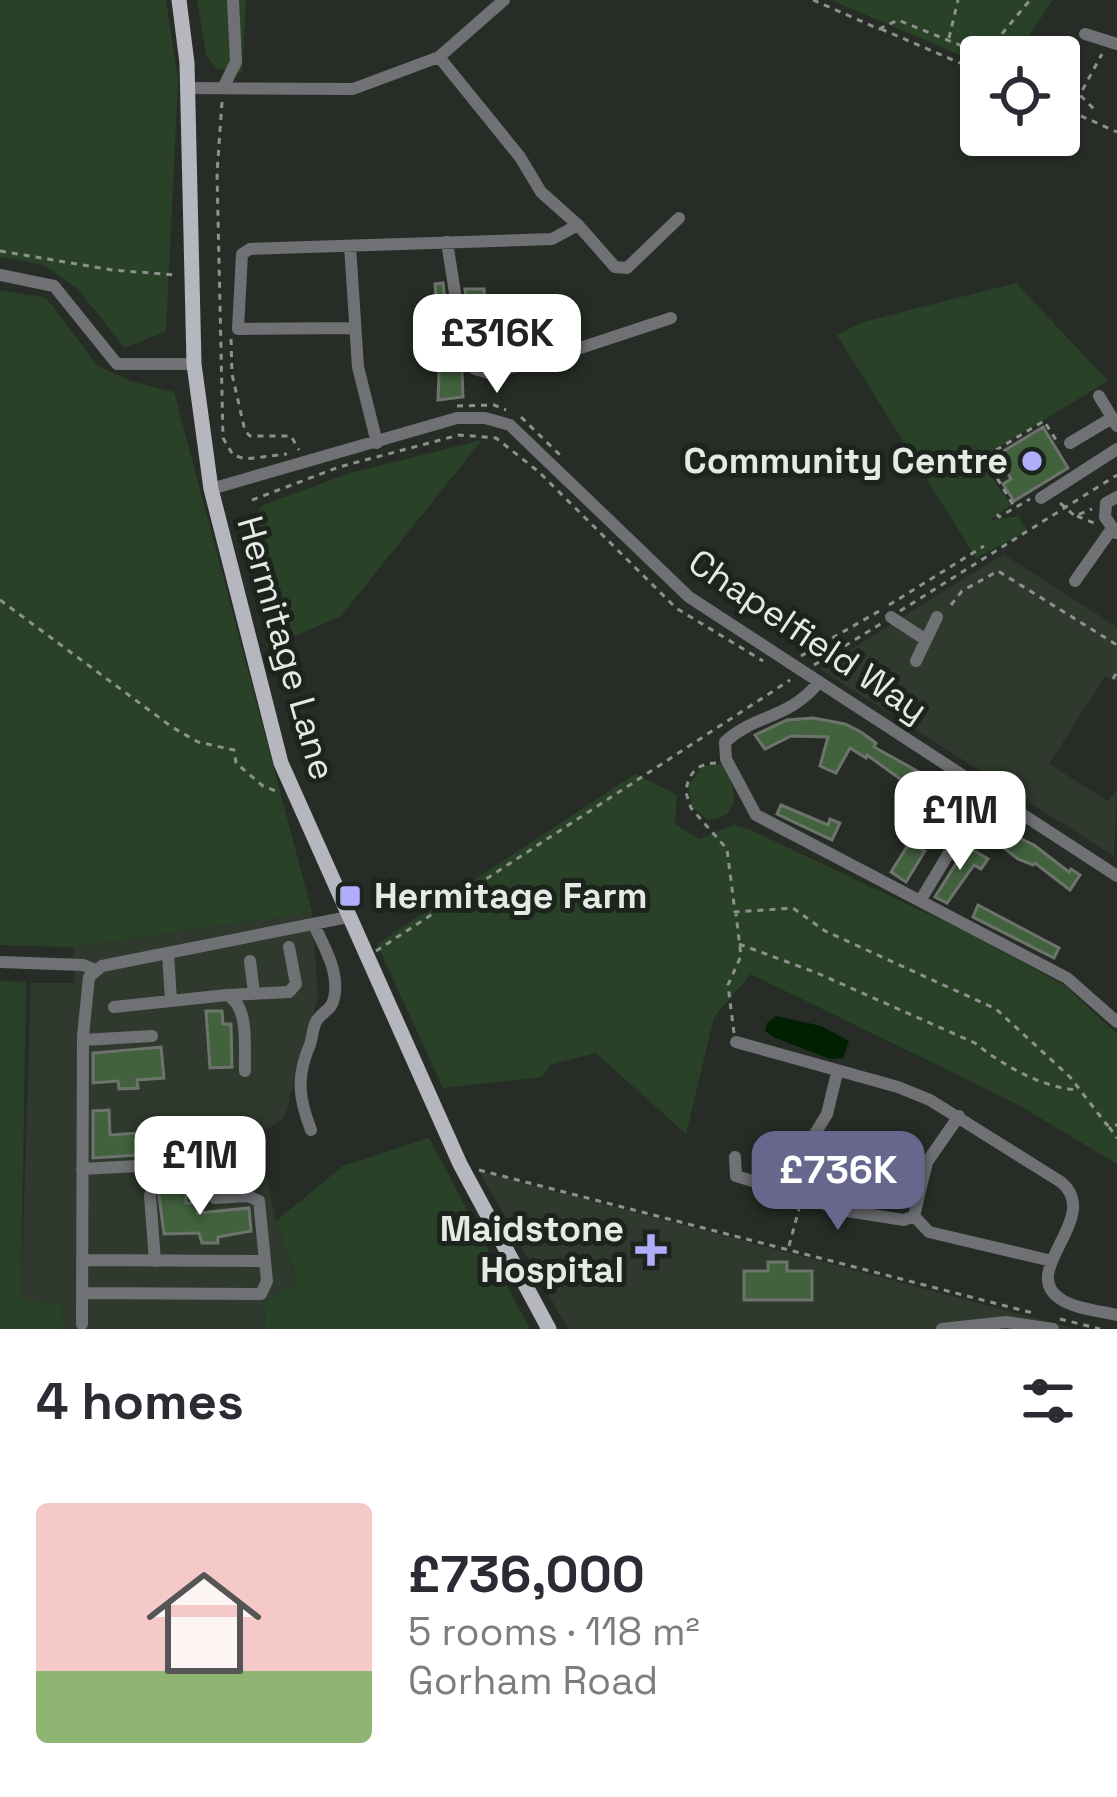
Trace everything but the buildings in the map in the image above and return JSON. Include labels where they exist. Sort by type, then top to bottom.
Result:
[{"type":"main road","name":"Hermitage Lane","points":[[179,0],[187,88],[194,364],[212,490],[281,763],[460,1163],[549,1329]]},
{"type":"street","points":[[223,88],[236,62],[233,0]]},
{"type":"street","points":[[187,88],[353,89],[439,57],[504,0]]},
{"type":"street","points":[[1085,34],[1112,43]]},
{"type":"street","points":[[439,57],[520,157],[541,192],[620,270],[679,218]]},
{"type":"street","points":[[356,328],[238,329],[242,254],[552,238],[578,225]]},
{"type":"street","points":[[447,242],[464,357],[476,369],[489,373],[547,359],[671,318]]},
{"type":"street","points":[[350,246],[358,367],[377,443]]},
{"type":"street","points":[[0,275],[54,286],[117,364],[194,364]]},
{"type":"street","points":[[1070,443],[1115,422],[1099,396]]},
{"type":"street","name":"Chapelfield Way","points":[[212,490],[457,418],[485,418],[510,425],[676,587],[1117,875]]},
{"type":"street","points":[[1041,498],[1117,449]]},
{"type":"street","points":[[1076,581],[1114,531],[1105,518],[1112,500]]},
{"type":"street","points":[[891,617],[926,640]]},
{"type":"street","points":[[916,661],[937,617]]},
{"type":"street","points":[[818,682],[802,702],[729,737],[723,749],[756,815],[1067,978],[1117,1022]]},
{"type":"street","points":[[920,901],[987,790]]},
{"type":"street","points":[[82,1324],[83,1040],[89,977],[96,970],[347,916]]},
{"type":"street","points":[[311,1130],[298,1099],[301,1064],[315,1022],[331,1008],[336,994],[334,973],[314,925]]},
{"type":"street","points":[[114,1007],[289,992],[296,984],[290,947]]},
{"type":"street","points":[[168,953],[171,1001]]},
{"type":"street","points":[[250,961],[254,993]]},
{"type":"street","points":[[0,962],[83,964],[96,970]]},
{"type":"street","points":[[227,995],[242,1009],[245,1071]]},
{"type":"street","points":[[83,1040],[152,1036]]},
{"type":"street","points":[[736,1042],[898,1087],[959,1116],[1072,1192],[1076,1206],[1052,1262],[1049,1286],[1060,1300],[1117,1315]]},
{"type":"street","points":[[802,1196],[813,1137],[827,1114],[837,1072]]},
{"type":"street","points":[[914,1216],[927,1162],[959,1116]]},
{"type":"street","points":[[735,1157],[736,1176],[841,1210],[904,1220],[914,1216]]},
{"type":"street","points":[[82,1169],[231,1161]]},
{"type":"street","points":[[150,1195],[155,1261]]},
{"type":"street","points":[[82,1292],[261,1294],[267,1281],[259,1202],[248,1196],[215,1198]]},
{"type":"street","points":[[914,1216],[929,1232],[1052,1262]]},
{"type":"street","points":[[82,1260],[265,1261]]},
{"type":"street","points":[[942,1329],[1006,1322],[1053,1329]]},
{"type":"path","points":[[813,0],[960,63]]},
{"type":"path","points":[[948,40],[958,0]]},
{"type":"path","points":[[1000,36],[1030,0]]},
{"type":"path","points":[[879,29],[898,20],[960,45]]},
{"type":"path","points":[[1095,110],[1080,95],[1112,43]]},
{"type":"path","points":[[1080,115],[1117,132]]},
{"type":"path","points":[[0,251],[112,270],[193,276]]},
{"type":"path","points":[[238,329],[231,340],[232,374],[245,431],[250,436],[291,436],[299,452]]},
{"type":"path","points":[[955,475],[1044,421],[1078,474]]},
{"type":"path","points":[[252,500],[339,467],[458,435],[496,438],[539,472],[676,608],[773,667]]},
{"type":"path","points":[[984,456],[1015,508]]},
{"type":"path","points":[[365,958],[1117,475]]},
{"type":"path","points":[[997,514],[1037,494],[1041,498]]},
{"type":"path","points":[[1064,508],[1075,516],[1112,500]]},
{"type":"path","points":[[801,656],[984,546]]},
{"type":"path","points":[[950,605],[962,591],[998,571],[1117,645]]},
{"type":"path","points":[[0,600],[172,727],[197,742],[234,750],[236,763],[263,786],[282,793],[292,791]]},
{"type":"path","points":[[1113,680],[1117,673]]},
{"type":"path","points":[[726,760],[704,763],[686,785],[687,800],[727,849],[741,956],[728,985],[736,1042]]},
{"type":"path","points":[[697,769],[704,778]]},
{"type":"path","points":[[735,912],[793,908],[825,932],[996,1009],[1028,1034],[1117,1138]]},
{"type":"path","points":[[739,944],[975,1043],[994,1059],[1059,1089],[1081,1091]]},
{"type":"path","points":[[1108,1126],[1117,1125]]},
{"type":"path","points":[[460,1163],[1100,1329]]},
{"type":"path","points":[[788,1250],[802,1196]]},
{"type":"shaded area","points":[[0,0],[166,0],[178,80],[166,331],[125,348],[78,289],[44,265],[0,257]]},
{"type":"shaded area","points":[[197,0],[246,0],[242,73],[217,69],[206,54]]},
{"type":"shaded area","points":[[831,0],[1053,0],[1028,36],[960,36],[960,55]]},
{"type":"shaded area","points":[[1016,283],[1108,381],[984,456],[973,443],[980,455],[953,473],[957,477],[981,462],[1011,505],[988,521],[1018,516],[1027,531],[976,558],[837,335],[863,322]]},
{"type":"shaded area","points":[[0,290],[46,298],[98,366],[130,381],[174,392],[312,912],[73,947],[0,945]]},
{"type":"shaded area","points":[[482,440],[341,616],[267,648],[257,548],[246,528],[263,505],[350,473]]},
{"type":"shaded area","points":[[1003,554],[1117,627],[1117,682],[1105,676],[1049,764],[1108,801],[1117,789],[1114,856],[820,669]]},
{"type":"shaded area","points":[[722,764],[734,800],[727,813],[708,820],[692,807],[688,786],[703,766]]},
{"type":"shaded area","points":[[635,774],[677,795],[675,824],[699,839],[734,825],[751,830],[966,932],[1064,985],[1117,1034],[1117,1164],[1017,1104],[751,974],[714,1017],[686,1134],[596,1053],[550,1065],[542,1077],[443,1088],[377,944]]},
{"type":"shaded area","points":[[312,912],[318,996],[284,1118],[257,1135],[276,1221],[298,1284],[264,1301],[265,1329],[63,1329],[62,1305],[21,1302],[31,983],[75,983],[73,947]]},
{"type":"shaded area","points":[[0,981],[26,982],[21,1301],[62,1304],[63,1329],[0,1329]]},
{"type":"shaded area","points":[[776,1016],[821,1026],[849,1041],[843,1058],[830,1059],[773,1037],[765,1031]]},
{"type":"shaded area","points":[[429,1138],[530,1329],[265,1329],[264,1301],[298,1283],[276,1221],[343,1166]]},
{"type":"shaded area","name":"Maidstone Hospital","points":[[479,1171],[1077,1329],[568,1329]]},
{"type":"place","name":"Community Centre","points":[[1032,461]]},
{"type":"place","name":"Hermitage Farm","points":[[350,896]]},
{"type":"place","name":"Maidstone Hospital","points":[[651,1250]]}]
